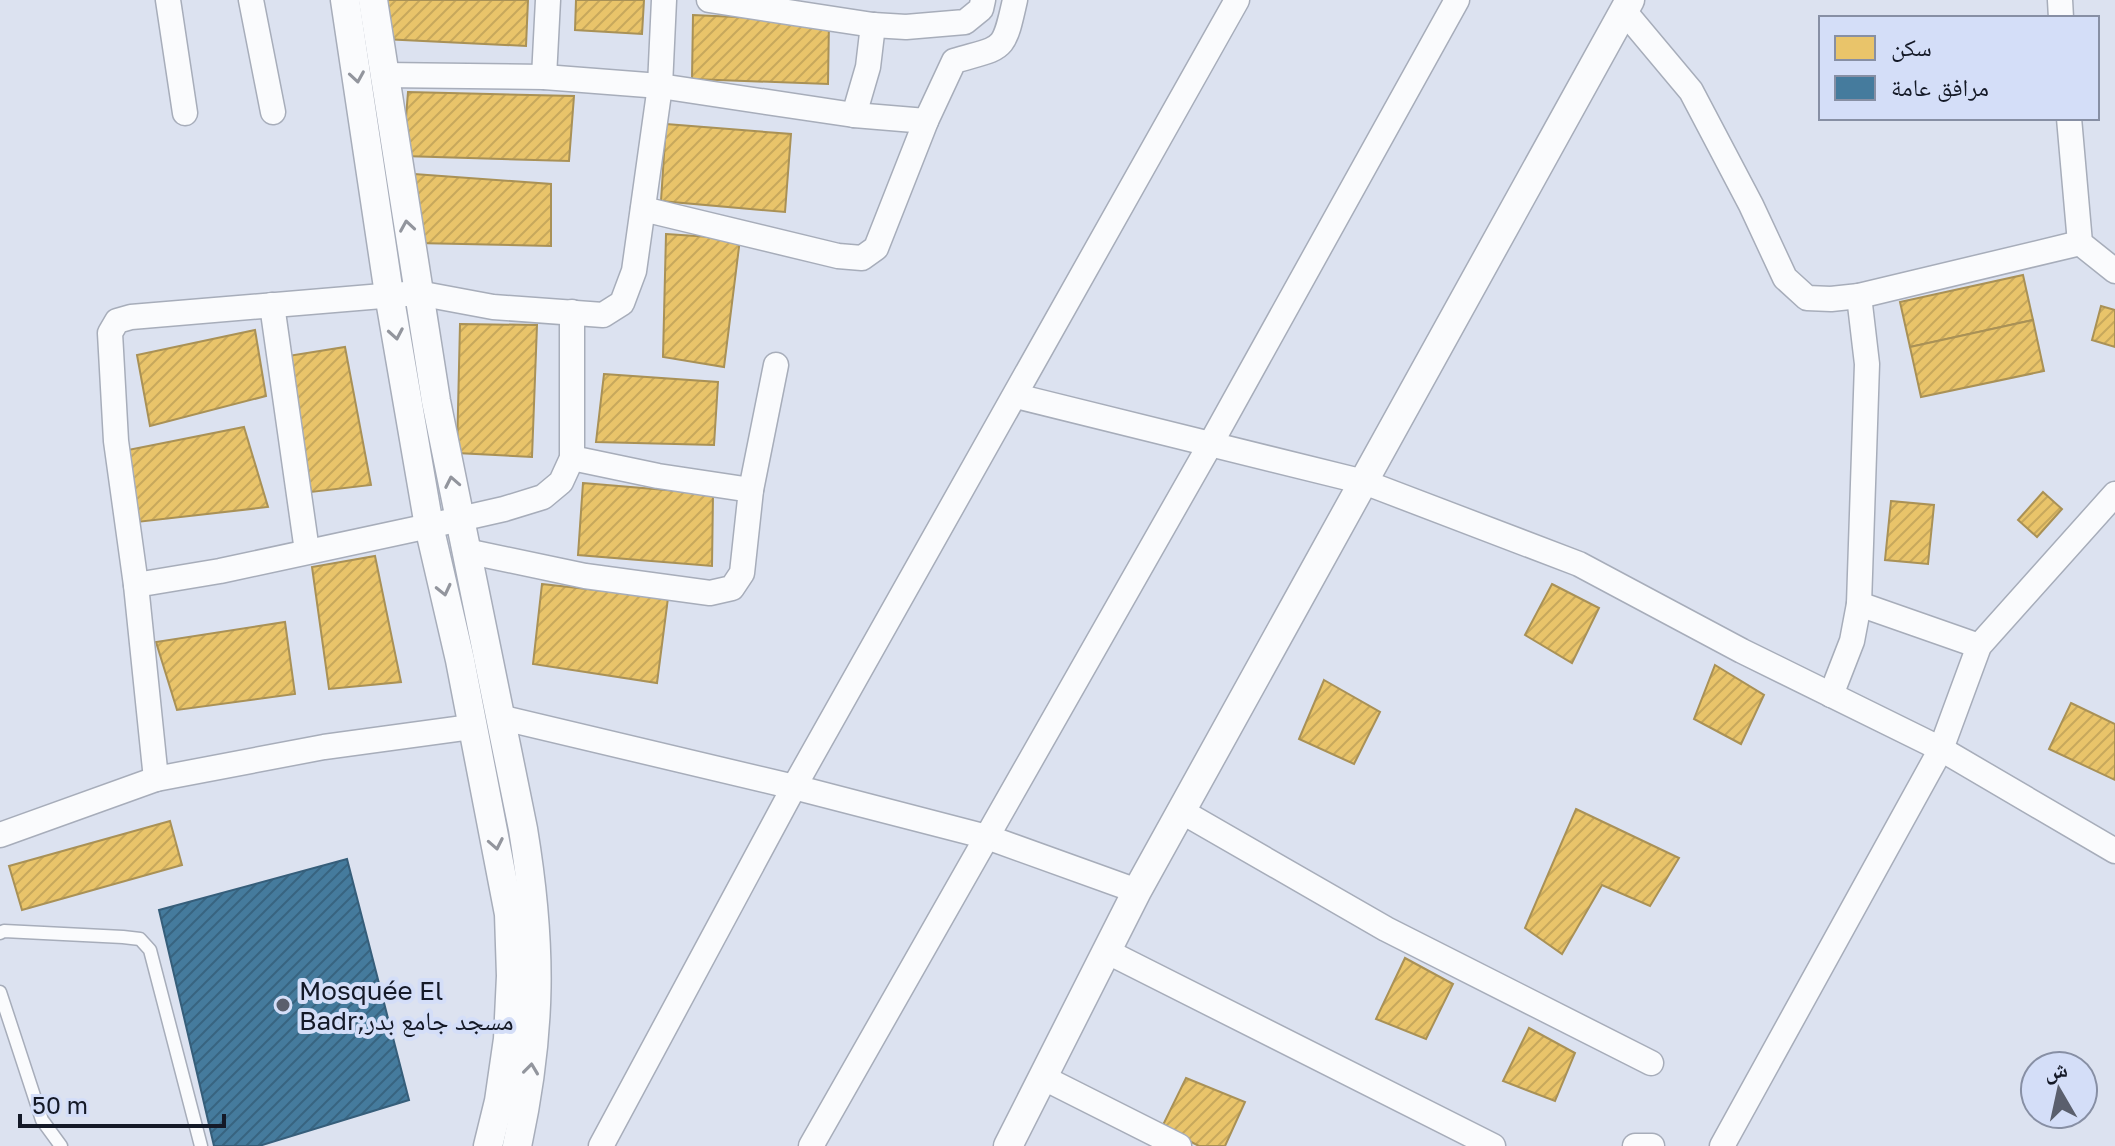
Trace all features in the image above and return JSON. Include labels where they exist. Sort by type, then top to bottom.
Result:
[{"type":"street","points":[[168,0],[185,113]]},
{"type":"street","points":[[251,0],[273,112]]},
{"type":"street","points":[[345,0],[389,294],[429,526],[473,657],[499,717],[534,895],[538,961],[536,1028],[528,1095],[517,1146]]},
{"type":"street","points":[[373,0],[418,293],[466,551],[473,657],[471,727],[509,914],[511,976],[508,1039],[499,1101],[488,1146]]},
{"type":"street","points":[[544,77],[548,0]]},
{"type":"street","points":[[156,779],[136,585],[116,441],[110,333],[117,321],[131,317],[418,293],[493,307],[603,315],[622,303],[634,271],[660,86],[664,0]]},
{"type":"street","points":[[709,0],[873,25],[906,27],[965,22],[981,9],[983,0]]},
{"type":"street","points":[[643,209],[838,256],[862,258],[876,248],[926,121],[954,61],[990,53],[1001,44],[1008,32],[1015,0]]},
{"type":"street","points":[[601,1146],[794,787],[1237,0]]},
{"type":"street","points":[[811,1146],[1211,443],[1457,0]]},
{"type":"street","points":[[1008,1146],[1137,891],[1627,5],[1691,91],[1751,205],[1785,278],[1807,298],[1859,296],[2080,243]]},
{"type":"street","points":[[854,115],[868,67],[873,25]]},
{"type":"street","points":[[383,75],[544,77],[660,86],[854,115],[926,121]]},
{"type":"street","points":[[2069,120],[2080,243],[2115,271]]},
{"type":"street","points":[[1831,695],[1852,641],[1859,604],[1867,364],[1859,296]]},
{"type":"street","points":[[272,305],[307,551]]},
{"type":"street","points":[[136,585],[220,571],[429,526],[543,497],[561,482],[572,458],[572,312]]},
{"type":"street","points":[[466,551],[585,576],[710,593],[732,588],[742,573],[751,490],[776,365]]},
{"type":"street","points":[[1016,396],[1364,482],[1579,564],[1941,749],[2115,851]]},
{"type":"street","points":[[572,458],[658,476],[751,490]]},
{"type":"street","points":[[1722,1146],[1941,749],[1979,646],[2115,494]]},
{"type":"street","points":[[1859,604],[1979,646]]},
{"type":"street","points":[[499,717],[794,787],[987,837],[1137,891]]},
{"type":"street","points":[[0,835],[156,779],[324,747],[471,727]]},
{"type":"street","points":[[1181,811],[1386,929],[1651,1063]]},
{"type":"street","points":[[1106,951],[1482,1144]]},
{"type":"street","points":[[1042,1077],[1179,1146]]},
{"type":"street","points":[[1635,1146],[1652,1146]]},
{"type":"lane","points":[[0,933],[140,939],[150,950],[201,1146]]},
{"type":"lane","points":[[0,992],[42,1120],[61,1146]]},
{"type":"building: سكن","points":[[384,0],[528,0],[526,46],[383,39]]},
{"type":"building: سكن","points":[[576,0],[644,0],[642,34],[575,30]]},
{"type":"building: سكن","points":[[693,15],[829,21],[828,84],[692,79]]},
{"type":"building: سكن","points":[[408,92],[574,96],[569,161],[403,156]]},
{"type":"building: سكن","points":[[666,124],[791,134],[785,212],[661,201]]},
{"type":"building: سكن","points":[[414,174],[551,184],[551,246],[416,243]]},
{"type":"building: سكن","points":[[666,234],[740,239],[724,367],[663,357]]},
{"type":"building: سكن","points":[[2023,275],[2033,320],[1910,347],[1900,302]]},
{"type":"building: سكن","points":[[2101,306],[2115,310],[2115,347],[2092,340]]},
{"type":"building: سكن","points":[[2033,320],[2044,371],[1921,397],[1910,347]]},
{"type":"building: سكن","points":[[460,324],[537,325],[532,457],[457,453]]},
{"type":"building: سكن","points":[[255,330],[266,396],[150,426],[137,355]]},
{"type":"building: سكن","points":[[345,347],[371,485],[311,492],[288,356]]},
{"type":"building: سكن","points":[[604,374],[718,382],[714,445],[596,442]]},
{"type":"building: سكن","points":[[244,427],[268,507],[137,522],[123,451]]},
{"type":"building: سكن","points":[[583,483],[713,494],[712,566],[578,555]]},
{"type":"building: سكن","points":[[2043,492],[2062,509],[2037,537],[2018,520]]},
{"type":"building: سكن","points":[[1891,501],[1934,505],[1928,564],[1885,560]]},
{"type":"building: سكن","points":[[375,556],[401,682],[329,689],[312,567]]},
{"type":"building: سكن","points":[[542,584],[668,598],[657,683],[533,664]]},
{"type":"building: سكن","points":[[1552,584],[1599,608],[1572,663],[1525,635]]},
{"type":"building: سكن","points":[[285,622],[295,694],[177,710],[156,642]]},
{"type":"building: سكن","points":[[1715,665],[1764,695],[1741,744],[1694,719]]},
{"type":"building: سكن","points":[[1324,680],[1380,712],[1354,764],[1299,739]]},
{"type":"building: سكن","points":[[2071,703],[2115,724],[2115,780],[2049,749]]},
{"type":"building: سكن","points":[[1576,809],[1679,858],[1650,906],[1602,885],[1562,954],[1525,928]]},
{"type":"building: سكن","points":[[170,821],[182,865],[22,910],[9,866]]},
{"type":"building: سكن","points":[[1405,958],[1453,984],[1426,1039],[1376,1019]]},
{"type":"building: سكن","points":[[1529,1028],[1575,1053],[1555,1101],[1503,1081]]},
{"type":"building: سكن","points":[[1186,1078],[1245,1102],[1225,1146],[1199,1146],[1162,1127]]},
{"type":"building: مرافق عامة","name":"Mosquée El Badr;مسجد جامع بدر","points":[[347,859],[409,1100],[259,1146],[214,1146],[159,910]]},
{"type":"place","name":"Mosquée El Badr;مسجد جامع بدر","points":[[283,1005]]}]
